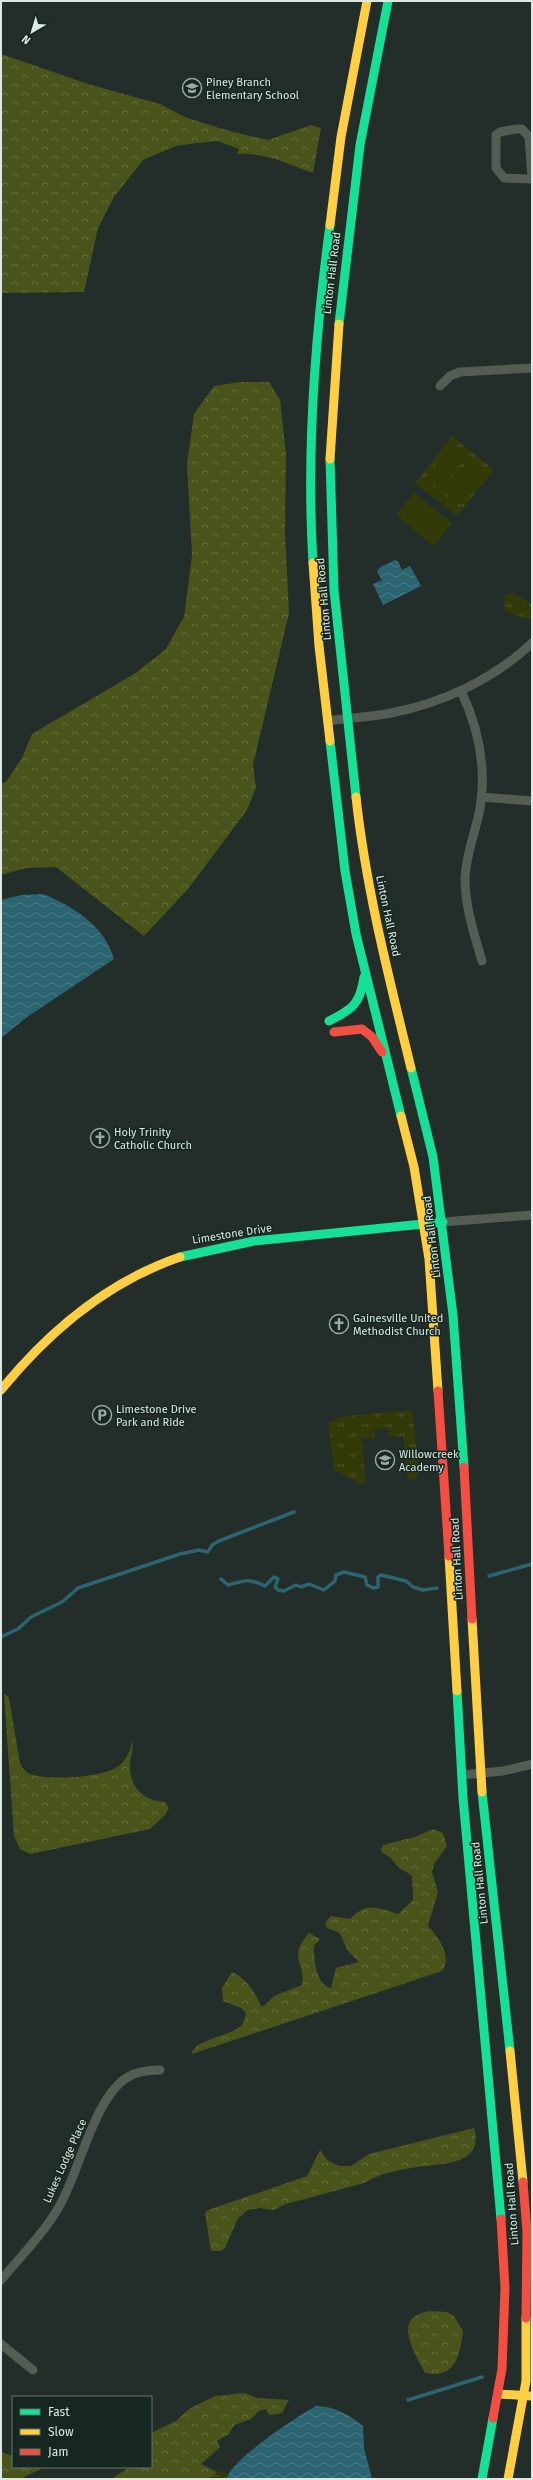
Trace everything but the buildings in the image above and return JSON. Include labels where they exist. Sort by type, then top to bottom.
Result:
[{"type":"main road","name":"Linton Hall Road","points":[[367,1],[341,137],[327,244],[315,366],[310,451],[314,581],[345,871],[365,969],[414,1167],[429,1259],[462,1775],[500,2198],[505,2288],[502,2369],[482,2479]]},
{"type":"main road","name":"Linton Hall Road","points":[[388,1],[358,161],[340,310],[331,422],[330,500],[334,583],[360,838],[378,933],[433,1157],[443,1222],[453,1315],[462,1433],[481,1774],[518,2111],[526,2211],[528,2396],[508,2479]]},
{"type":"main road","points":[[329,1021],[352,1009],[358,1004],[362,994],[365,969]]},
{"type":"main road","points":[[334,1032],[362,1029],[372,1037],[387,1060]]},
{"type":"main road","name":"Limestone Drive","points":[[1,1390],[23,1363],[58,1327],[125,1280],[160,1264],[192,1253],[254,1241],[443,1222]]},
{"type":"main road","points":[[498,2394],[528,2396]]},
{"type":"street","points":[[516,129],[526,132],[529,137],[532,179],[510,180],[499,174],[496,168],[494,139],[500,132],[516,129]]},
{"type":"street","points":[[440,386],[450,376],[460,372],[532,368]]},
{"type":"street","points":[[328,721],[391,714],[420,706],[461,691],[505,665],[532,643]]},
{"type":"street","points":[[461,691],[476,729],[480,751],[481,797],[468,855],[465,877],[468,912],[482,961]]},
{"type":"street","points":[[481,797],[532,801]]},
{"type":"street","points":[[443,1222],[532,1215]]},
{"type":"street","points":[[462,1775],[481,1774],[532,1764]]},
{"type":"street","name":"Lukes Lodge Place","points":[[1,2280],[45,2228],[61,2203],[100,2112],[117,2085],[138,2072],[160,2070]]},
{"type":"street","points":[[1,2344],[33,2370]]},
{"type":"green space","points":[[1,54],[88,84],[160,104],[187,118],[233,132],[268,140],[311,125],[321,128],[313,173],[266,157],[237,154],[239,149],[218,141],[176,146],[143,160],[114,197],[98,228],[84,292],[1,293]]},
{"type":"green space","points":[[240,382],[269,382],[280,400],[286,454],[285,533],[289,613],[253,765],[256,788],[247,810],[188,889],[144,936],[56,867],[26,868],[1,875],[1,784],[6,782],[22,758],[32,734],[134,674],[165,650],[184,617],[192,555],[187,464],[194,414],[214,386]]},
{"type":"green space","points":[[452,436],[494,470],[457,516],[415,483]]},
{"type":"green space","points":[[449,448],[464,459],[440,489],[425,478]]},
{"type":"green space","points":[[468,462],[483,474],[459,504],[444,492]]},
{"type":"green space","points":[[414,493],[452,523],[434,546],[396,515]]},
{"type":"green space","points":[[513,593],[532,604],[532,620],[505,612],[503,600],[505,595]]},
{"type":"green space","points":[[412,1410],[419,1472],[414,1480],[408,1480],[403,1436],[389,1437],[388,1428],[374,1430],[375,1438],[362,1439],[366,1483],[360,1484],[334,1470],[328,1423],[345,1416]]},
{"type":"green space","points":[[4,1694],[9,1698],[20,1763],[27,1772],[42,1777],[78,1777],[103,1773],[120,1765],[125,1760],[132,1741],[133,1747],[130,1766],[133,1781],[140,1792],[145,1796],[157,1801],[165,1802],[169,1808],[165,1815],[150,1829],[30,1854],[20,1849],[14,1836]]},
{"type":"green space","points":[[433,1829],[443,1833],[447,1846],[434,1864],[432,1872],[438,1892],[428,1926],[440,1941],[445,1953],[445,1965],[442,1971],[192,2054],[198,2045],[237,2029],[243,2024],[246,2013],[241,2008],[223,2001],[222,1988],[232,1972],[246,1982],[261,2006],[264,2006],[274,1996],[302,1985],[303,1977],[298,1954],[299,1948],[309,1933],[320,1939],[314,1946],[315,1958],[319,1977],[326,1986],[331,1988],[336,1968],[359,1962],[347,1949],[341,1934],[327,1928],[325,1923],[331,1916],[350,1919],[361,1910],[367,1908],[384,1909],[398,1914],[413,1900],[412,1876],[399,1868],[390,1857],[382,1853],[381,1849],[383,1845],[415,1837]]},
{"type":"green space","points":[[474,2128],[476,2140],[473,2150],[467,2156],[459,2160],[390,2172],[364,2183],[286,2204],[273,2210],[259,2208],[248,2210],[238,2218],[225,2248],[221,2251],[211,2251],[205,2213],[208,2210],[307,2176],[320,2150],[328,2161],[340,2166],[351,2166],[369,2154]]},
{"type":"green space","points":[[425,2312],[447,2312],[454,2316],[463,2331],[458,2357],[449,2369],[443,2372],[435,2374],[425,2373],[410,2340],[408,2331],[409,2324],[413,2317]]},
{"type":"green space","points":[[245,2393],[257,2398],[289,2400],[282,2413],[269,2415],[266,2409],[259,2411],[251,2419],[234,2425],[229,2434],[217,2441],[220,2447],[201,2464],[217,2472],[209,2479],[111,2479],[128,2468],[152,2468],[152,2433],[176,2421],[189,2409],[215,2396]]},
{"type":"green space","points":[[1,2452],[12,2456],[12,2468],[43,2468],[20,2479],[1,2479]]},
{"type":"green space","points":[[224,2471],[227,2474],[227,2479],[209,2479],[217,2472]]},
{"type":"water","points":[[395,560],[398,561],[402,570],[410,566],[421,586],[383,605],[373,584],[382,580],[377,572],[379,568]]},
{"type":"water","points":[[43,894],[76,911],[95,927],[110,947],[114,959],[27,1017],[1,1038],[1,900],[21,895]]},
{"type":"water","points":[[316,2406],[335,2409],[353,2418],[363,2426],[364,2448],[372,2479],[227,2479],[230,2471],[251,2451],[295,2419]]},
{"type":"waterway","points":[[1,1637],[18,1629],[31,1617],[62,1602],[78,1588],[180,1554],[199,1550],[208,1552],[212,1545],[219,1541],[294,1512]]},
{"type":"waterway","points":[[489,1576],[532,1564]]},
{"type":"waterway","points":[[221,1579],[228,1585],[251,1581],[265,1586],[274,1577],[278,1579],[275,1587],[278,1590],[284,1591],[296,1585],[301,1587],[309,1584],[324,1590],[335,1581],[336,1575],[344,1572],[365,1577],[367,1585],[373,1588],[378,1587],[378,1577],[381,1575],[406,1581],[413,1587],[423,1590],[437,1588]]},
{"type":"waterway","points":[[408,2400],[482,2377]]},
{"type":"traffic: fast","points":[[339,324],[360,145],[388,1]]},
{"type":"traffic: fast","points":[[313,563],[311,521],[311,436],[313,394],[320,309],[330,225]]},
{"type":"traffic: fast","points":[[330,459],[334,590],[356,797]]},
{"type":"traffic: fast","points":[[330,741],[345,871],[356,934],[401,1116]]},
{"type":"traffic: fast","points":[[329,1021],[344,1013],[354,1005],[360,994],[364,977]]},
{"type":"traffic: fast","points":[[411,1068],[433,1157],[453,1315],[464,1467]]},
{"type":"traffic: fast","points":[[180,1257],[254,1241],[443,1222]]},
{"type":"traffic: fast","points":[[457,1691],[463,1798],[501,2219]]},
{"type":"traffic: fast","points":[[482,1792],[510,2051]]},
{"type":"traffic: fast","points":[[482,2479],[493,2418]]},
{"type":"traffic: slow","points":[[330,225],[341,137],[367,1]]},
{"type":"traffic: slow","points":[[330,459],[339,324]]},
{"type":"traffic: slow","points":[[313,563],[319,646],[330,741]]},
{"type":"traffic: slow","points":[[356,797],[360,831],[372,899],[411,1068]]},
{"type":"traffic: slow","points":[[401,1116],[414,1167],[429,1259],[438,1391]]},
{"type":"traffic: slow","points":[[1,1390],[19,1368],[39,1348],[81,1311],[128,1280],[153,1267],[180,1257]]},
{"type":"traffic: slow","points":[[449,1556],[457,1691]]},
{"type":"traffic: slow","points":[[472,1619],[482,1792]]},
{"type":"traffic: slow","points":[[510,2051],[523,2182]]},
{"type":"traffic: slow","points":[[508,2479],[526,2381],[526,2318]]},
{"type":"traffic: slow","points":[[498,2394],[532,2396]]},
{"type":"traffic: jam","points":[[334,1032],[362,1029],[372,1037],[382,1052]]},
{"type":"traffic: jam","points":[[438,1391],[449,1556]]},
{"type":"traffic: jam","points":[[464,1467],[472,1619]]},
{"type":"traffic: jam","points":[[523,2182],[527,2232],[526,2318]]},
{"type":"traffic: jam","points":[[493,2418],[502,2369],[505,2288],[501,2219]]},
{"type":"place","name":"Piney Branch Elementary School","points":[[192,88]]},
{"type":"place","name":"Holy Trinity Catholic Church","points":[[100,1138]]},
{"type":"place","name":"Gainesville United Methodist Church","points":[[339,1324]]},
{"type":"place","name":"Limestone Drive Park and Ride","points":[[102,1415]]},
{"type":"place","name":"Willowcreek Academy","points":[[385,1460]]}]
